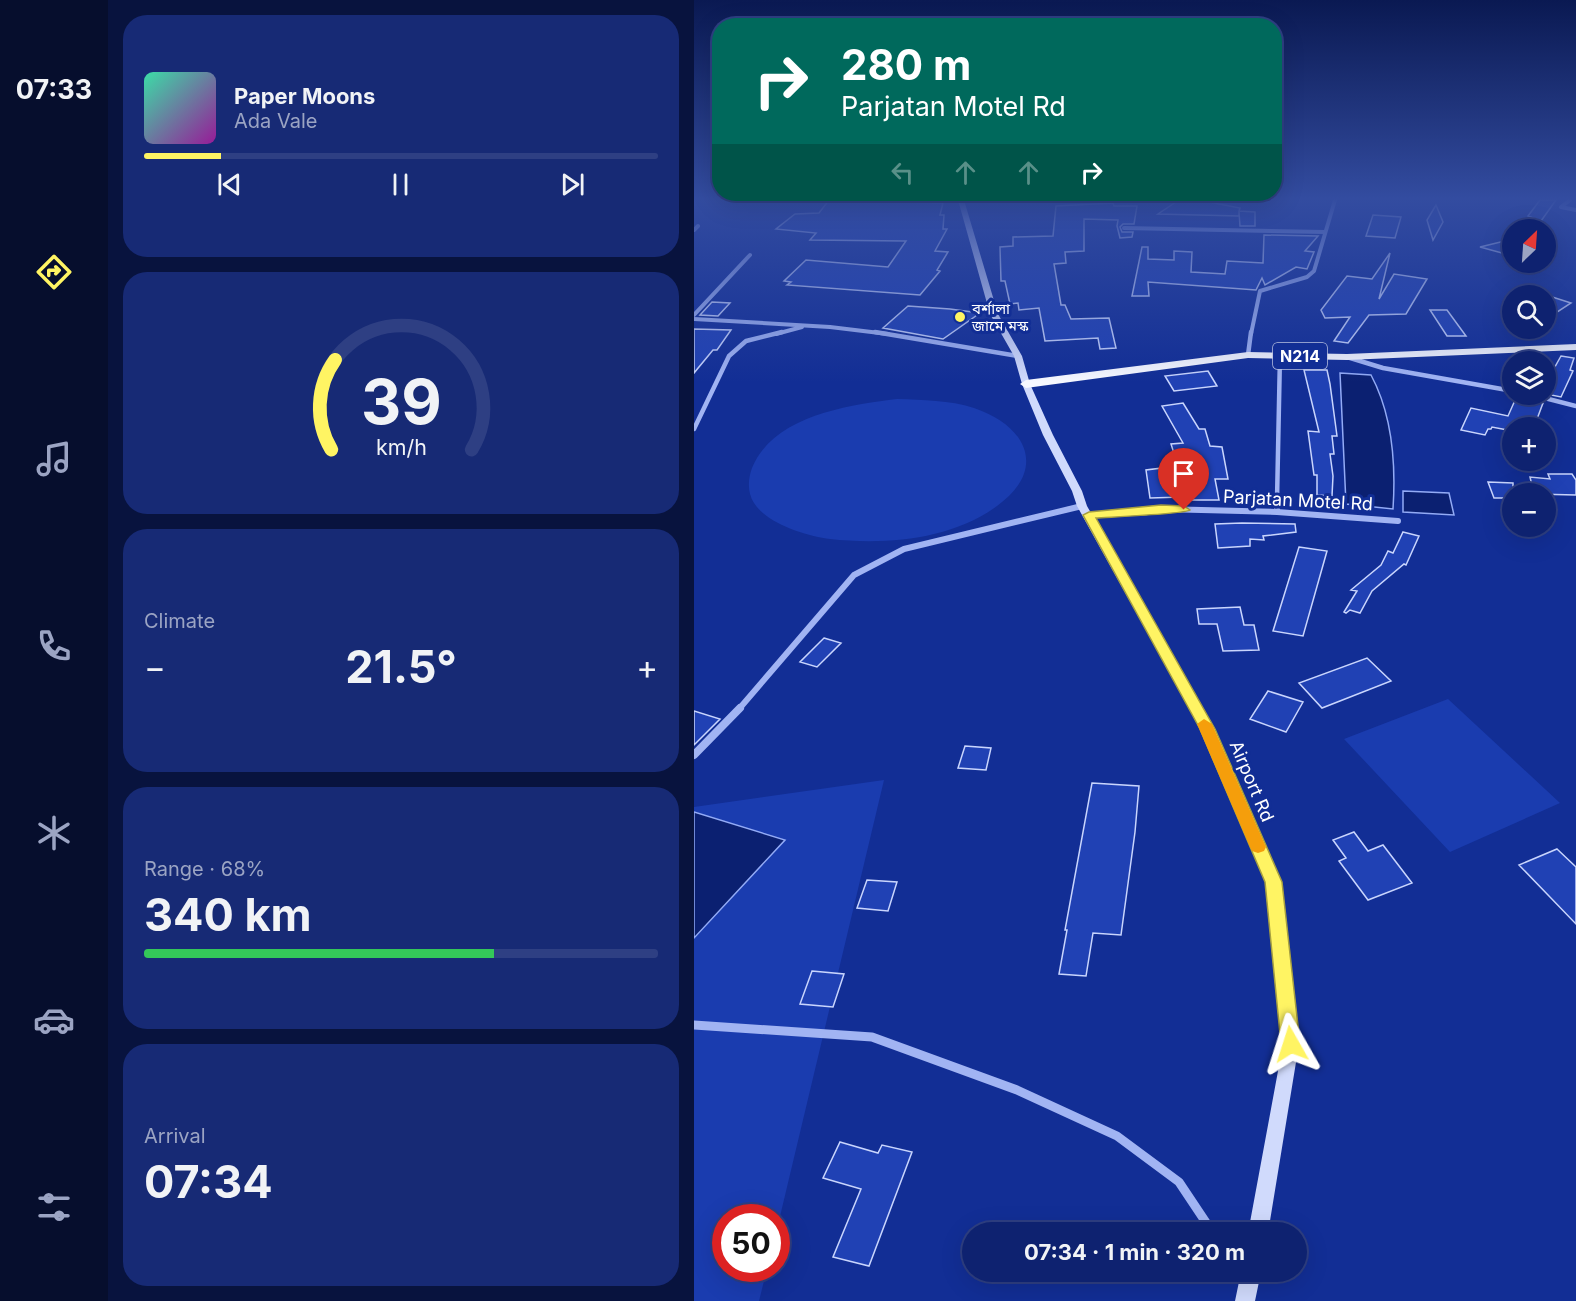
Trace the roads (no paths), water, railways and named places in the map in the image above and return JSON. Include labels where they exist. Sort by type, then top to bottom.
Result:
[{"type":"highway","name":"N214","points":[[1026,384],[1248,355],[1346,357],[1576,347]]},
{"type":"main road","name":"Airport Rd","points":[[979,261],[994,314],[1018,356],[1026,384],[1048,435],[1085,510],[1207,729],[1273,882],[1291,1044],[1260,1222]]},
{"type":"street","points":[[694,317],[745,261]]},
{"type":"street","points":[[1248,355],[1252,322],[1260,291],[1307,277],[1314,271],[1317,261]]},
{"type":"street","points":[[694,317],[892,334],[1018,356]]},
{"type":"street","points":[[694,429],[729,356],[737,348],[746,341],[808,326]]},
{"type":"street","points":[[1277,512],[1280,355]]},
{"type":"street","points":[[1346,357],[1383,368],[1502,389]]},
{"type":"street","points":[[1556,401],[1576,406]]},
{"type":"street","name":"Parjatan Motel Rd","points":[[694,755],[773,670],[854,575],[904,549],[1085,510],[1277,512],[1399,520]]},
{"type":"street","points":[[694,1024],[872,1037],[1017,1090],[1117,1136],[1179,1182],[1206,1222]]},
{"type":"place","name":"বর্শালা জামে মস্ক","points":[[960,317]]}]
